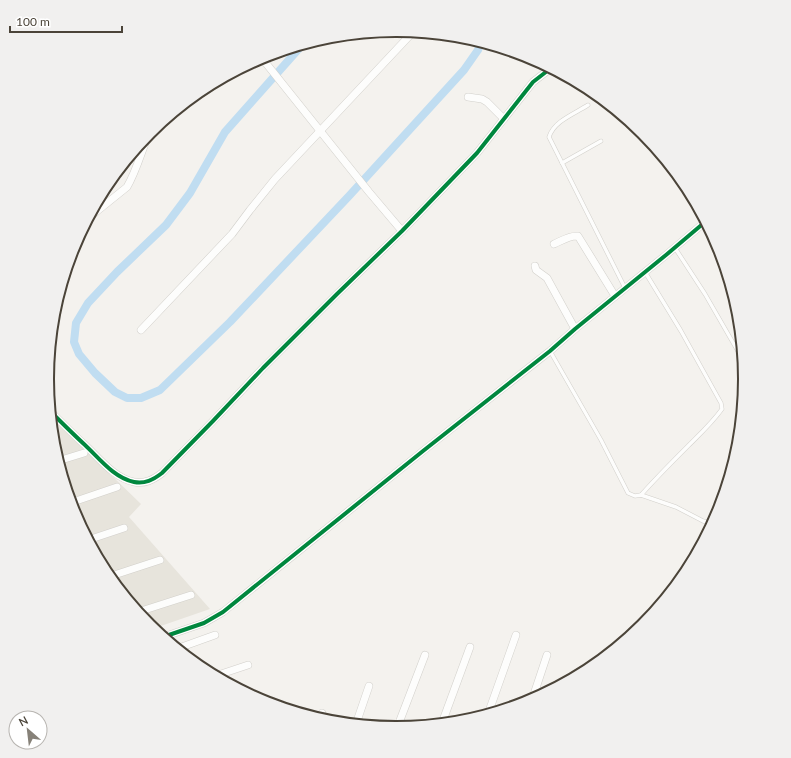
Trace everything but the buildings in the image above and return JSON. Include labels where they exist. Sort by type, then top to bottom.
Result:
[{"type":"street","points":[[141,330],[232,234],[275,179],[408,38]]},
{"type":"street","points":[[265,63],[354,174],[402,231]]},
{"type":"street","points":[[55,416],[118,476],[134,482],[149,481],[155,478],[162,473],[337,294],[402,231],[477,153],[534,82],[546,72]]},
{"type":"street","points":[[468,97],[482,99],[488,102],[504,119]]},
{"type":"street","points":[[98,211],[127,187],[142,150]]},
{"type":"street","points":[[169,635],[204,623],[223,612],[550,351],[701,226]]},
{"type":"street","points":[[554,244],[575,235],[578,236],[615,296]]},
{"type":"street","points":[[535,266],[536,270],[547,278],[575,329]]},
{"type":"street","points":[[63,459],[84,453]]},
{"type":"street","points":[[76,501],[117,487]]},
{"type":"street","points":[[93,538],[124,528]]},
{"type":"street","points":[[115,574],[160,560]]},
{"type":"street","points":[[144,610],[191,595]]},
{"type":"street","points":[[182,646],[215,635]]},
{"type":"street","points":[[490,707],[516,635]]},
{"type":"street","points":[[444,717],[470,647]]},
{"type":"street","points":[[401,721],[425,655]]},
{"type":"street","points":[[535,691],[547,655]]},
{"type":"street","points":[[222,674],[248,665]]},
{"type":"street","points":[[358,719],[369,686]]},
{"type":"lane","points":[[588,105],[556,124],[549,137],[625,288]]},
{"type":"lane","points":[[562,163],[601,141]]},
{"type":"lane","points":[[674,248],[705,294],[736,348]]},
{"type":"lane","points":[[641,495],[712,422],[722,409],[681,331],[645,272]]},
{"type":"lane","points":[[550,351],[601,440],[628,493],[635,496],[641,495],[676,507],[706,522]]},
{"type":"shaded area","points":[[56,422],[141,504],[129,517],[210,609],[160,626],[124,587],[99,550],[80,510],[65,468]]},
{"type":"waterway","points":[[296,52],[225,132],[190,193],[166,225],[117,272],[88,303],[76,323],[74,342],[79,354],[95,373],[115,392],[127,398],[141,398],[160,390],[230,322],[349,196],[464,70],[479,48]]},
{"type":"cycle path","points":[[55,416],[107,467],[127,480],[134,482],[149,481],[162,473],[263,368],[402,231],[477,153],[533,82],[546,72]]},
{"type":"cycle path","points":[[169,635],[204,623],[223,612],[550,351],[701,226]]}]
